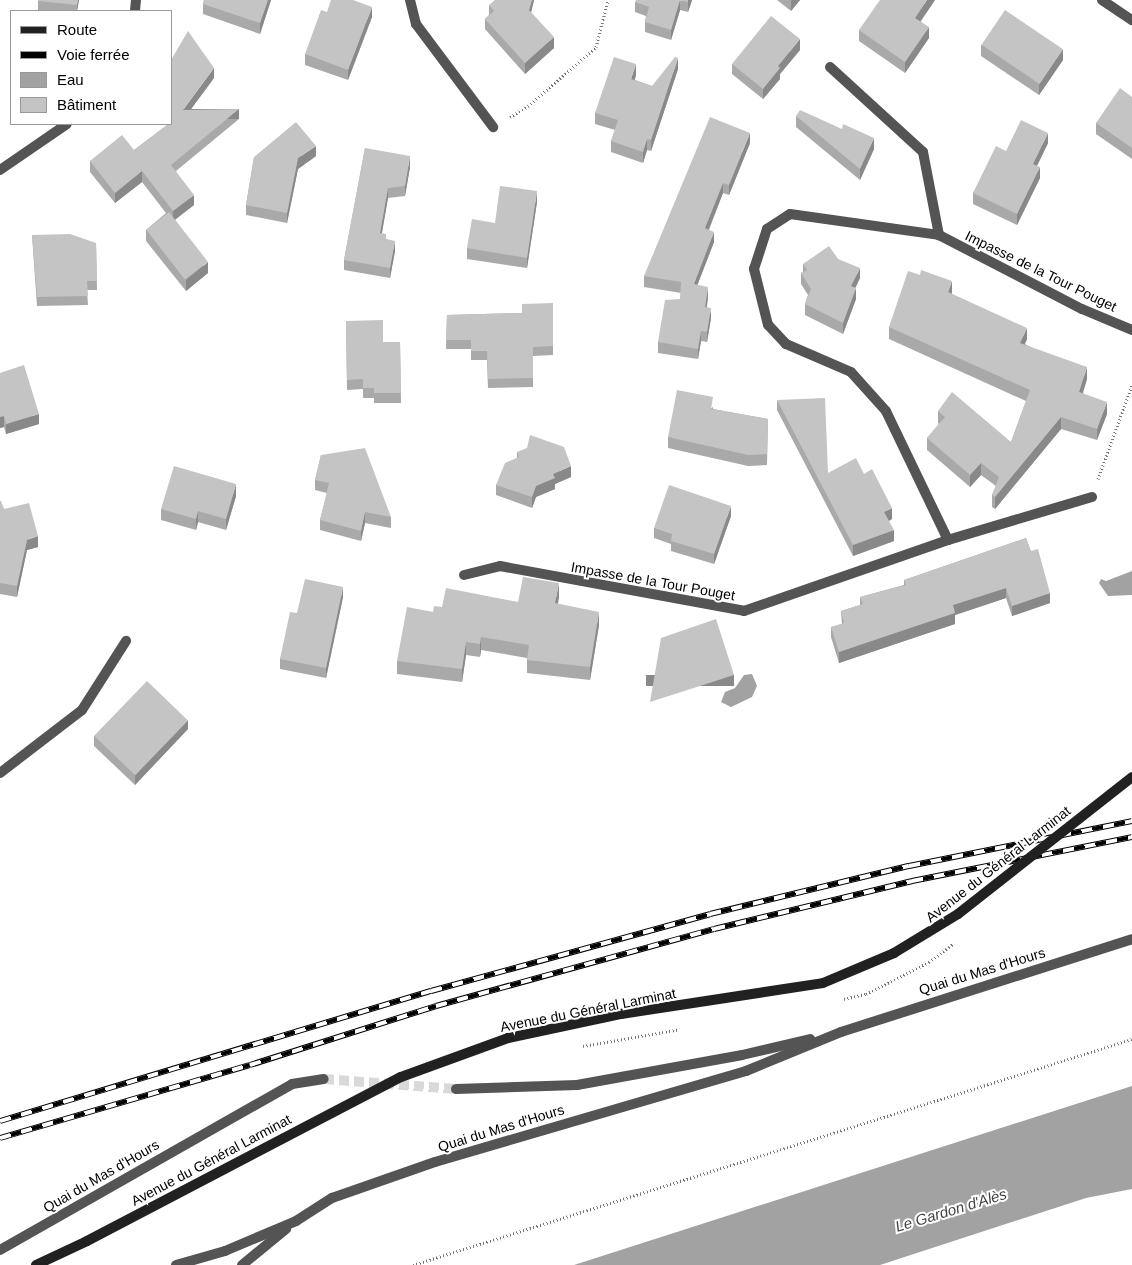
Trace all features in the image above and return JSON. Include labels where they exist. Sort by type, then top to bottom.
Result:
[{"type":"main road","name":"Avenue du Général Larminat","points":[[36,1265],[88,1241],[401,1077],[508,1038],[621,1014],[823,983],[894,954],[958,914],[1132,777]]},
{"type":"street","points":[[410,0],[416,24],[493,127]]},
{"type":"street","points":[[1102,0],[1132,20]]},
{"type":"street","points":[[830,67],[923,152],[939,235]]},
{"type":"street","points":[[0,170],[66,125]]},
{"type":"street","name":"Impasse de la Tour Pouget","points":[[948,540],[886,412],[851,372],[786,344],[768,325],[754,269],[767,228],[790,214],[939,235],[1082,309],[1132,330]]},
{"type":"street","name":"Impasse de la Tour Pouget","points":[[464,575],[500,566],[744,611],[948,540],[1092,497]]},
{"type":"street","points":[[0,773],[82,710],[126,641]]},
{"type":"street","name":"Quai du Mas d'Hours","points":[[176,1265],[225,1251],[296,1220],[332,1198],[435,1162],[746,1071],[841,1032],[1132,939]]},
{"type":"street","name":"Quai du Mas d'Hours","points":[[456,1089],[577,1085],[742,1055],[841,1032]]},
{"type":"street","name":"Quai du Mas d'Hours","points":[[0,1250],[292,1084],[324,1079]]},
{"type":"street","points":[[242,1265],[296,1220]]},
{"type":"path","points":[[493,127],[528,106],[596,47],[608,0]]},
{"type":"path","points":[[1092,497],[1132,385]]},
{"type":"path","points":[[413,1265],[1132,1039]]},
{"type":"water","points":[[1132,571],[1132,595],[1108,596],[1099,583],[1101,579],[1106,581]]},
{"type":"water","points":[[752,674],[757,686],[752,697],[731,707],[721,702],[725,692],[735,688],[744,675]]},
{"type":"water","name":"Le Gardon d'Alès","points":[[1132,1086],[1132,1189],[1086,1198],[880,1265],[574,1265]]},
{"type":"building","points":[[38,0],[78,0],[77,5]]},
{"type":"building","points":[[204,0],[268,0],[260,23],[203,4]]},
{"type":"building","points":[[331,0],[353,0],[372,7],[348,70],[305,54],[321,10],[327,12]]},
{"type":"building","points":[[495,0],[532,0],[529,10],[554,37],[525,63],[485,19],[494,11],[489,5]]},
{"type":"building","points":[[636,0],[680,0],[671,30],[645,22],[649,7],[635,2]]},
{"type":"building","points":[[880,0],[927,0],[915,18],[929,27],[905,62],[859,30]]},
{"type":"building","points":[[1005,10],[1063,49],[1040,84],[982,45]]},
{"type":"building","points":[[771,16],[800,39],[778,66],[780,68],[763,89],[732,64]]},
{"type":"building","points":[[188,31],[214,68],[183,110],[239,109],[171,165],[194,195],[173,211],[142,171],[115,193],[90,161],[122,135],[134,150],[168,125],[172,125],[172,58]]},
{"type":"building","points":[[614,57],[636,64],[631,79],[652,86],[675,57],[678,58],[651,140],[647,139],[643,152],[611,141],[618,120],[595,113]]},
{"type":"building","points":[[1120,88],[1132,97],[1132,148],[1096,123]]},
{"type":"building","points":[[800,110],[842,129],[843,124],[874,138],[860,169],[796,116]]},
{"type":"building","points":[[710,117],[750,133],[729,185],[723,183],[705,228],[714,232],[694,284],[708,287],[705,307],[711,308],[707,332],[701,331],[698,349],[658,342],[665,300],[680,299],[681,282],[644,276]]},
{"type":"building","points":[[1021,120],[1048,133],[1033,164],[1040,167],[1017,214],[973,193],[996,146],[1006,151]]},
{"type":"building","points":[[296,122],[316,146],[298,158],[287,213],[246,205],[254,157]]},
{"type":"building","points":[[365,148],[410,156],[405,186],[388,188],[380,233],[386,234],[386,239],[395,241],[390,268],[344,260]]},
{"type":"building","points":[[500,186],[537,191],[527,258],[467,248],[472,219],[495,223]]},
{"type":"building","points":[[169,212],[208,262],[185,279],[146,230]]},
{"type":"building","points":[[70,234],[96,243],[97,281],[87,281],[88,296],[37,297],[32,235]]},
{"type":"building","points":[[829,246],[838,259],[860,268],[851,286],[856,288],[843,323],[805,304],[811,289],[801,273],[807,270],[803,264]]},
{"type":"building","points":[[921,270],[952,281],[948,292],[1027,328],[1020,343],[1087,367],[1079,392],[1107,402],[1097,429],[1061,417],[995,497],[992,495],[999,477],[981,463],[970,475],[927,438],[945,417],[938,411],[952,392],[1011,442],[1030,390],[889,327],[908,271],[920,275]]},
{"type":"building","points":[[553,303],[553,346],[533,347],[533,378],[488,379],[487,351],[471,351],[471,340],[446,340],[447,315],[522,313],[522,304]]},
{"type":"building","points":[[383,320],[383,342],[400,342],[401,393],[374,393],[374,388],[363,388],[363,379],[347,380],[346,321]]},
{"type":"building","points":[[24,365],[39,414],[6,424],[4,416],[0,417],[0,373]]},
{"type":"building","points":[[677,390],[713,397],[711,409],[768,419],[767,454],[748,455],[668,437]]},
{"type":"building","points":[[825,398],[828,473],[856,458],[864,474],[872,469],[892,508],[884,512],[894,530],[853,545],[777,400]]},
{"type":"building","points":[[530,435],[564,447],[571,466],[553,474],[555,478],[536,486],[532,497],[496,485],[505,463],[519,457],[517,452],[527,448]]},
{"type":"building","points":[[365,448],[391,517],[365,512],[361,531],[320,520],[329,483],[315,480],[321,455]]},
{"type":"building","points":[[174,466],[236,484],[226,519],[198,511],[196,519],[161,509]]},
{"type":"building","points":[[669,485],[731,506],[714,554],[671,541],[672,534],[654,528]]},
{"type":"building","points":[[0,501],[4,509],[29,503],[38,536],[27,540],[17,586],[0,583]]},
{"type":"building","points":[[1026,538],[1031,551],[1038,549],[1050,593],[1012,606],[1006,588],[953,605],[955,613],[839,652],[831,627],[844,623],[841,611],[863,604],[860,597],[906,585],[904,580]]},
{"type":"building","points":[[523,577],[559,583],[555,603],[599,612],[590,667],[527,660],[529,645],[481,637],[480,644],[466,642],[462,669],[397,661],[407,607],[433,612],[434,606],[442,607],[446,588],[518,602]]},
{"type":"building","points":[[305,579],[343,587],[326,668],[280,659],[290,612],[297,613]]},
{"type":"building","points":[[716,619],[734,675],[650,702],[661,638]]},
{"type":"building","points":[[147,681],[188,721],[135,775],[94,736]]},
{"type":"tunnel","points":[[324,1079],[456,1089]]},
{"type":"railway","points":[[0,1121],[431,991],[710,914],[909,866],[1132,821]]},
{"type":"railway","points":[[0,1138],[250,1065],[436,1006],[714,929],[912,881],[1132,837]]}]
